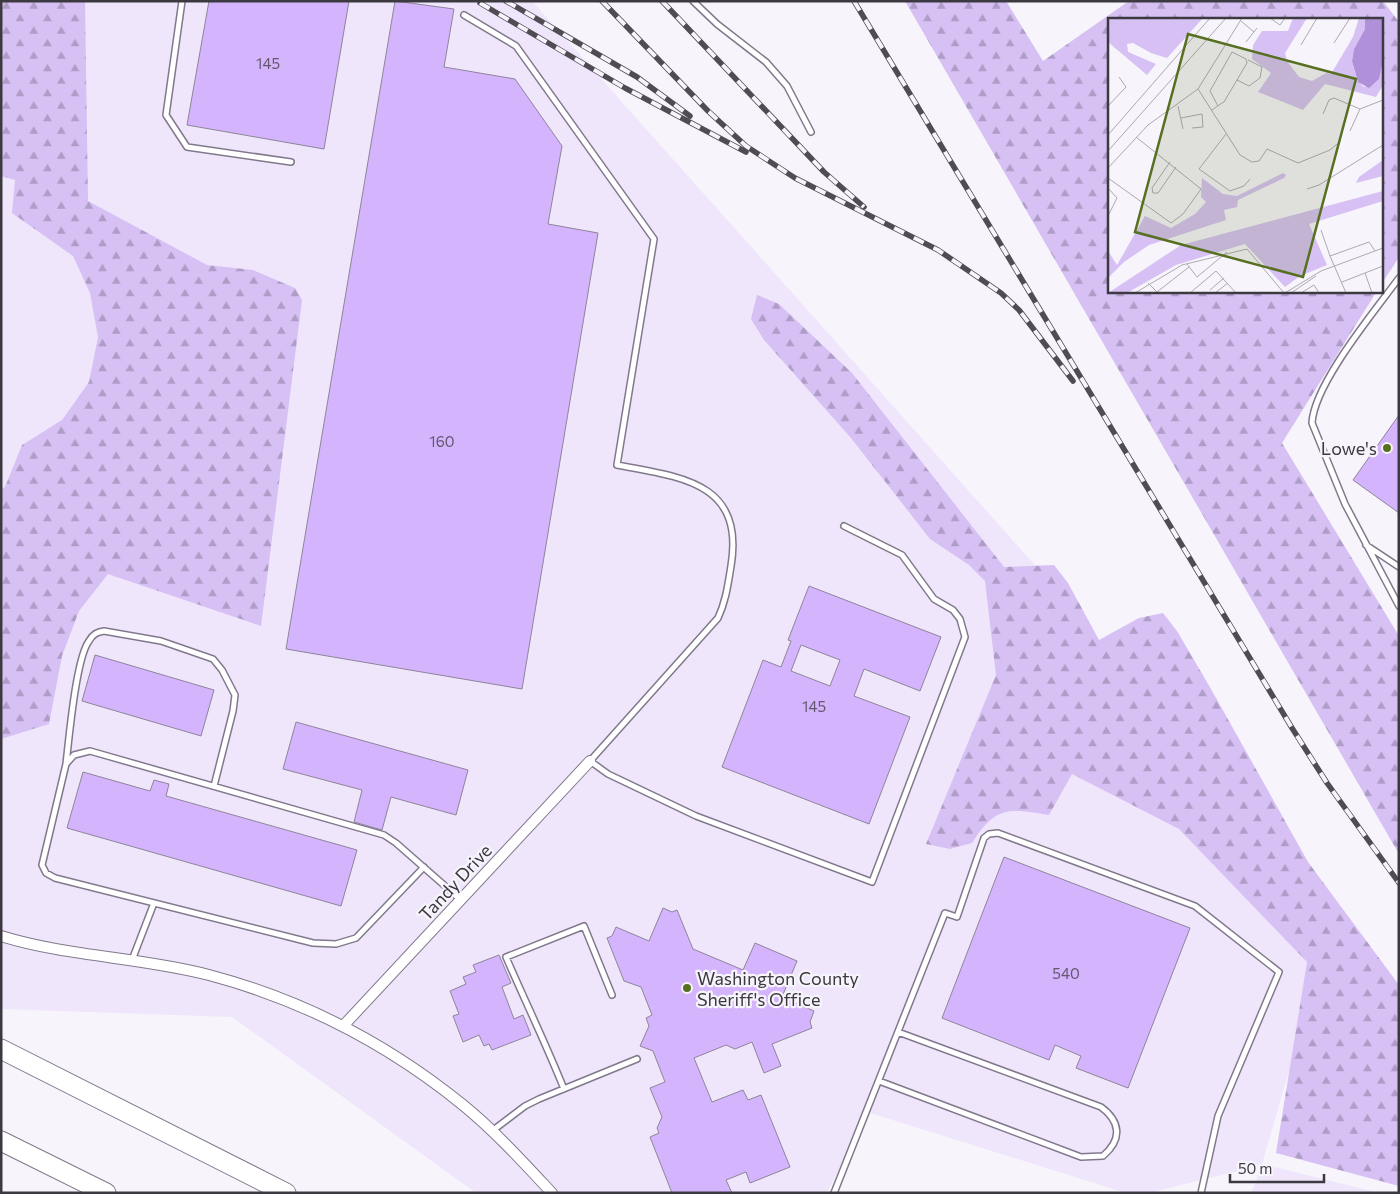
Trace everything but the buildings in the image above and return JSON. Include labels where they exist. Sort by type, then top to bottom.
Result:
[{"type":"highway","points":[[1,1048],[286,1193]]},
{"type":"highway","points":[[1,1141],[106,1193]]},
{"type":"street","name":"Tandy Drive","points":[[344,1025],[590,761]]},
{"type":"street","points":[[1,936],[64,951],[209,975],[252,988],[344,1025],[424,1075],[464,1106],[552,1193]]},
{"type":"lane","points":[[182,1],[166,115],[187,147],[291,162]]},
{"type":"lane","points":[[693,1],[717,24],[766,62],[787,86],[811,132]]},
{"type":"lane","points":[[464,15],[516,46],[654,239],[617,465],[688,480],[715,496],[732,524],[735,545],[725,603],[718,618],[590,761],[608,774],[696,816],[872,882],[965,637],[960,619],[953,610],[934,599],[902,555],[844,526]]},
{"type":"lane","points":[[1399,278],[1326,380],[1313,412],[1312,423],[1345,504],[1399,606]]},
{"type":"lane","points":[[1365,544],[1399,568]]},
{"type":"lane","points":[[214,786],[233,711],[235,695],[222,670],[213,659],[162,641],[104,631],[96,632],[87,642],[80,666],[66,764],[42,865],[46,874],[55,878],[314,943],[336,944],[356,938],[424,867]]},
{"type":"lane","points":[[66,764],[74,755],[90,751],[384,835],[462,900]]},
{"type":"lane","points":[[834,1193],[945,913],[956,917],[984,838],[988,834],[998,833],[1195,906],[1279,972],[1218,1116],[1201,1193]]},
{"type":"lane","points":[[132,961],[154,903]]},
{"type":"lane","points":[[564,1089],[541,1031],[524,1000],[506,957],[584,926],[612,995]]},
{"type":"lane","points":[[879,1081],[1081,1157],[1103,1156],[1114,1143],[1117,1131],[1115,1122],[1111,1114],[1101,1107],[898,1032]]},
{"type":"lane","points":[[492,1132],[525,1106],[637,1059]]},
{"type":"shaded area","points":[[1,1],[532,1],[1041,572],[1328,938],[1262,1164],[1380,1193],[1251,1193],[1262,1165],[1149,1193],[1126,1193],[867,1112],[827,1193],[476,1193],[232,1017],[1,1009]]},
{"type":"green space","points":[[1,1],[85,1],[88,201],[207,265],[253,270],[295,288],[302,300],[261,626],[108,574],[79,611],[62,656],[49,724],[1,739],[1,489],[5,487],[22,445],[62,420],[89,382],[98,337],[90,293],[73,256],[12,213],[15,180],[1,176]]},
{"type":"green space","points":[[905,1],[1006,1],[1043,61],[1129,1],[1383,1],[1399,22],[1399,257],[1382,283],[1382,18],[1108,18],[1108,292],[1376,292],[1282,443],[1399,636],[1399,854]]},
{"type":"green space","points":[[757,295],[779,304],[852,373],[1004,567],[1054,565],[1068,583],[1099,640],[1139,618],[1163,613],[1177,631],[1308,862],[1399,985],[1399,1186],[1276,1153],[1307,962],[1179,829],[1072,774],[1049,815],[1023,811],[1004,812],[988,822],[972,843],[950,849],[926,844],[996,675],[985,581],[969,565],[930,539],[851,438],[764,340],[751,319]]},
{"type":"railway","points":[[506,1],[637,77],[690,116]]},
{"type":"railway","points":[[602,1],[708,111],[746,146],[795,178],[938,250],[1001,293],[1019,310],[1073,381]]},
{"type":"railway","points":[[662,1],[824,172],[864,207]]},
{"type":"railway","points":[[854,1],[1292,728],[1327,783],[1399,883]]},
{"type":"railway","points":[[480,3],[625,88],[746,152]]},
{"type":"place","name":"Lowe's","points":[[1387,448]]},
{"type":"place","name":"Washington County Sheriff's Office","points":[[687,988]]}]
